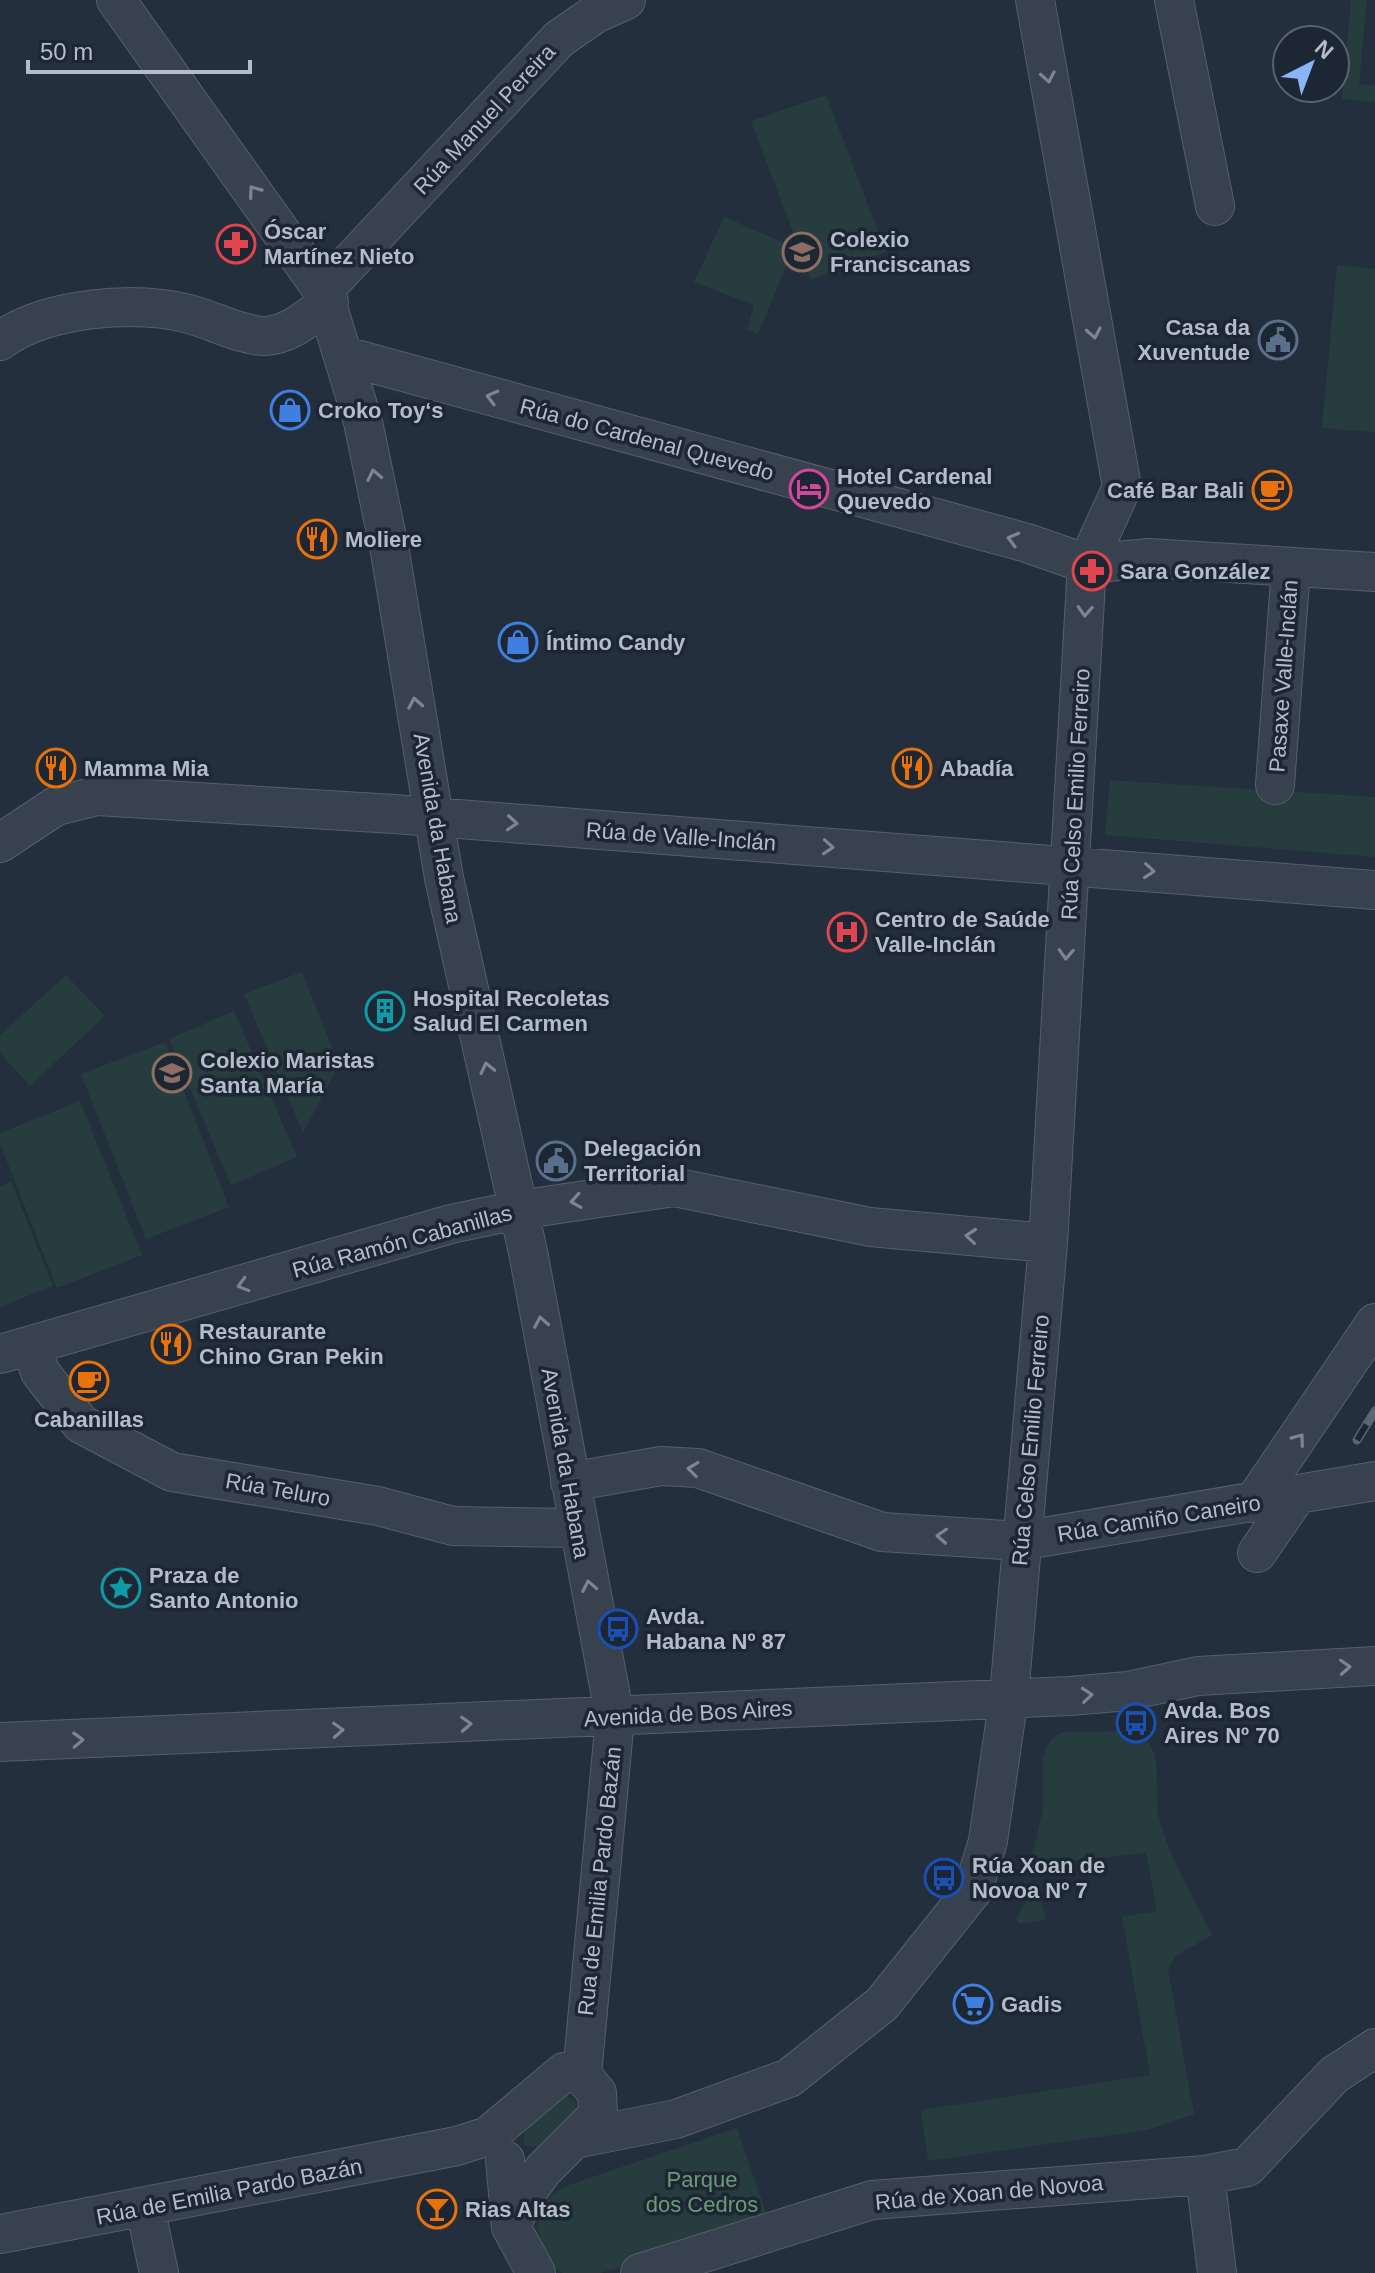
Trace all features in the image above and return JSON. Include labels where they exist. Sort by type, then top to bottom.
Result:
[{"type":"street","name":"Avenida da Habana","points":[[116,0],[326,297],[345,356],[390,552],[444,878],[518,1210],[615,1718]]},
{"type":"street","name":"Rúa Manuel Pereira","points":[[0,341],[14,331],[93,309],[155,307],[263,336],[286,332],[326,297],[559,39],[595,14],[626,0]]},
{"type":"street","name":"Rúa Celso Emilio Ferreiro","points":[[1009,1696],[1048,1243],[1087,564],[1122,487],[1035,0]]},
{"type":"street","points":[[1174,0],[1215,206]]},
{"type":"street","name":"Rúa do Cardenal Quevedo","points":[[345,356],[1012,539],[1087,564]]},
{"type":"street","points":[[1087,564],[1149,558],[1375,572]]},
{"type":"street","name":"Pasaxe Valle-Inclán","points":[[1275,785],[1291,567]]},
{"type":"street","name":"Rúa de Valle-Inclán","points":[[0,843],[56,806],[97,796],[435,817],[1375,890]]},
{"type":"street","name":"Rúa Ramón Cabanillas","points":[[16,1350],[451,1224],[518,1210],[674,1187],[870,1227],[1048,1243]]},
{"type":"street","points":[[1253,1503],[1312,1421],[1375,1323]]},
{"type":"street","name":"Rúa Teluro","points":[[16,1350],[40,1372],[81,1424],[172,1472],[378,1506],[453,1526],[577,1528]]},
{"type":"street","name":"Rúa Camiño Caneiro","points":[[570,1482],[661,1466],[698,1468],[882,1532],[1020,1541],[1375,1481]]},
{"type":"street","points":[[1257,1553],[1297,1495]]},
{"type":"street","name":"Avenida de Bos Aires","points":[[0,1742],[615,1718],[1128,1691],[1198,1661],[1375,1666]]},
{"type":"street","points":[[575,2139],[655,2124],[789,2078],[882,2004],[973,1890],[988,1841],[1009,1696]]},
{"type":"street","name":"Rua de Emilia Pardo Bazán","points":[[581,2071],[612,1776],[615,1718]]},
{"type":"street","name":"Rúa de Xoan de Novoa","points":[[640,2273],[872,2200],[1205,2175],[1247,2167],[1334,2075],[1375,2048]]},
{"type":"street","points":[[581,2071],[655,2124]]},
{"type":"street","points":[[511,2227],[525,2195],[543,2170],[598,2115],[581,2071]]},
{"type":"street","name":"Rúa de Emilia Pardo Bazán","points":[[0,2234],[457,2146],[488,2136],[506,2142],[581,2071]]},
{"type":"street","points":[[506,2142],[520,2171],[543,2170]]},
{"type":"street","points":[[506,2142],[511,2227],[536,2273]]},
{"type":"street","points":[[1205,2175],[1217,2273]]},
{"type":"street","points":[[145,2207],[159,2273]]},
{"type":"green space","points":[[1351,0],[1367,0],[1359,84],[1375,86],[1375,102],[1351,100]]},
{"type":"green space","points":[[826,95],[886,252],[811,280],[751,121]]},
{"type":"green space","points":[[724,217],[794,247],[758,334],[747,330],[754,305],[694,282]]},
{"type":"green space","points":[[1337,265],[1375,269],[1375,432],[1322,428]]},
{"type":"green space","points":[[1110,780],[1375,797],[1375,857],[1105,835]]},
{"type":"green space","points":[[302,972],[339,1065],[303,1133],[244,994]]},
{"type":"green space","points":[[66,975],[105,1016],[30,1086],[0,1053],[0,1035]]},
{"type":"green space","points":[[234,1011],[297,1157],[231,1185],[169,1039]]},
{"type":"green space","points":[[165,1042],[229,1207],[146,1239],[81,1074]]},
{"type":"green space","points":[[80,1101],[142,1255],[57,1288],[0,1144],[0,1133]]},
{"type":"green space","points":[[11,1181],[53,1286],[0,1307],[0,1186]]},
{"type":"green space","points":[[1131,1731],[1143,1736],[1150,1744],[1156,1767],[1157,1806],[1163,1832],[1212,1935],[1176,1956],[1168,1969],[1194,2114],[1148,2130],[928,2161],[921,2110],[1150,2075],[1122,1917],[1157,1911],[1146,1853],[1040,1864],[1033,1854],[1043,1809],[1043,1757],[1050,1740],[1062,1732]]},
{"type":"green space","points":[[1036,1894],[1041,1898],[1046,1920],[1019,1924],[1016,1919],[1028,1898]]},
{"type":"green space","points":[[567,2096],[575,2102],[575,2112],[539,2147],[526,2146],[523,2140],[525,2131],[560,2097]]},
{"type":"green space","name":"Parque dos Cedros","points":[[737,2128],[769,2222],[600,2273],[562,2273],[553,2265],[543,2247],[539,2219],[545,2204],[557,2191]]},
{"type":"railway","points":[[1357,1440],[1375,1411]]},
{"type":"place","name":"Óscar Martínez Nieto","points":[[236,244]]},
{"type":"place","name":"Colexio Franciscanas","points":[[802,252]]},
{"type":"place","name":"Casa da Xuventude","points":[[1278,340]]},
{"type":"place","name":"Croko Toy‘s","points":[[290,410]]},
{"type":"place","name":"Hotel Cardenal Quevedo","points":[[809,489]]},
{"type":"place","name":"Café Bar Bali","points":[[1272,490]]},
{"type":"place","name":"Moliere","points":[[317,539]]},
{"type":"place","name":"Sara González","points":[[1092,571]]},
{"type":"place","name":"Íntimo Candy","points":[[518,642]]},
{"type":"place","name":"Mamma Mia","points":[[56,768]]},
{"type":"place","name":"Abadía","points":[[912,768]]},
{"type":"place","name":"Centro de Saúde Valle-Inclán","points":[[847,932]]},
{"type":"place","name":"Hospital Recoletas Salud El Carmen","points":[[385,1011]]},
{"type":"place","name":"Colexio Maristas Santa María","points":[[172,1073]]},
{"type":"place","name":"Delegación Territorial","points":[[556,1161]]},
{"type":"place","name":"Restaurante Chino Gran Pekin","points":[[171,1344]]},
{"type":"place","name":"Cabanillas","points":[[89,1381]]},
{"type":"place","name":"Praza de Santo Antonio","points":[[121,1588]]},
{"type":"place","name":"Avda. Habana Nº 87","points":[[618,1629]]},
{"type":"place","name":"Avda. Bos Aires Nº 70","points":[[1136,1723]]},
{"type":"place","name":"Rúa Xoan de Novoa Nº 7","points":[[944,1878]]},
{"type":"place","name":"Gadis","points":[[973,2004]]},
{"type":"place","name":"Rias Altas","points":[[437,2209]]}]
